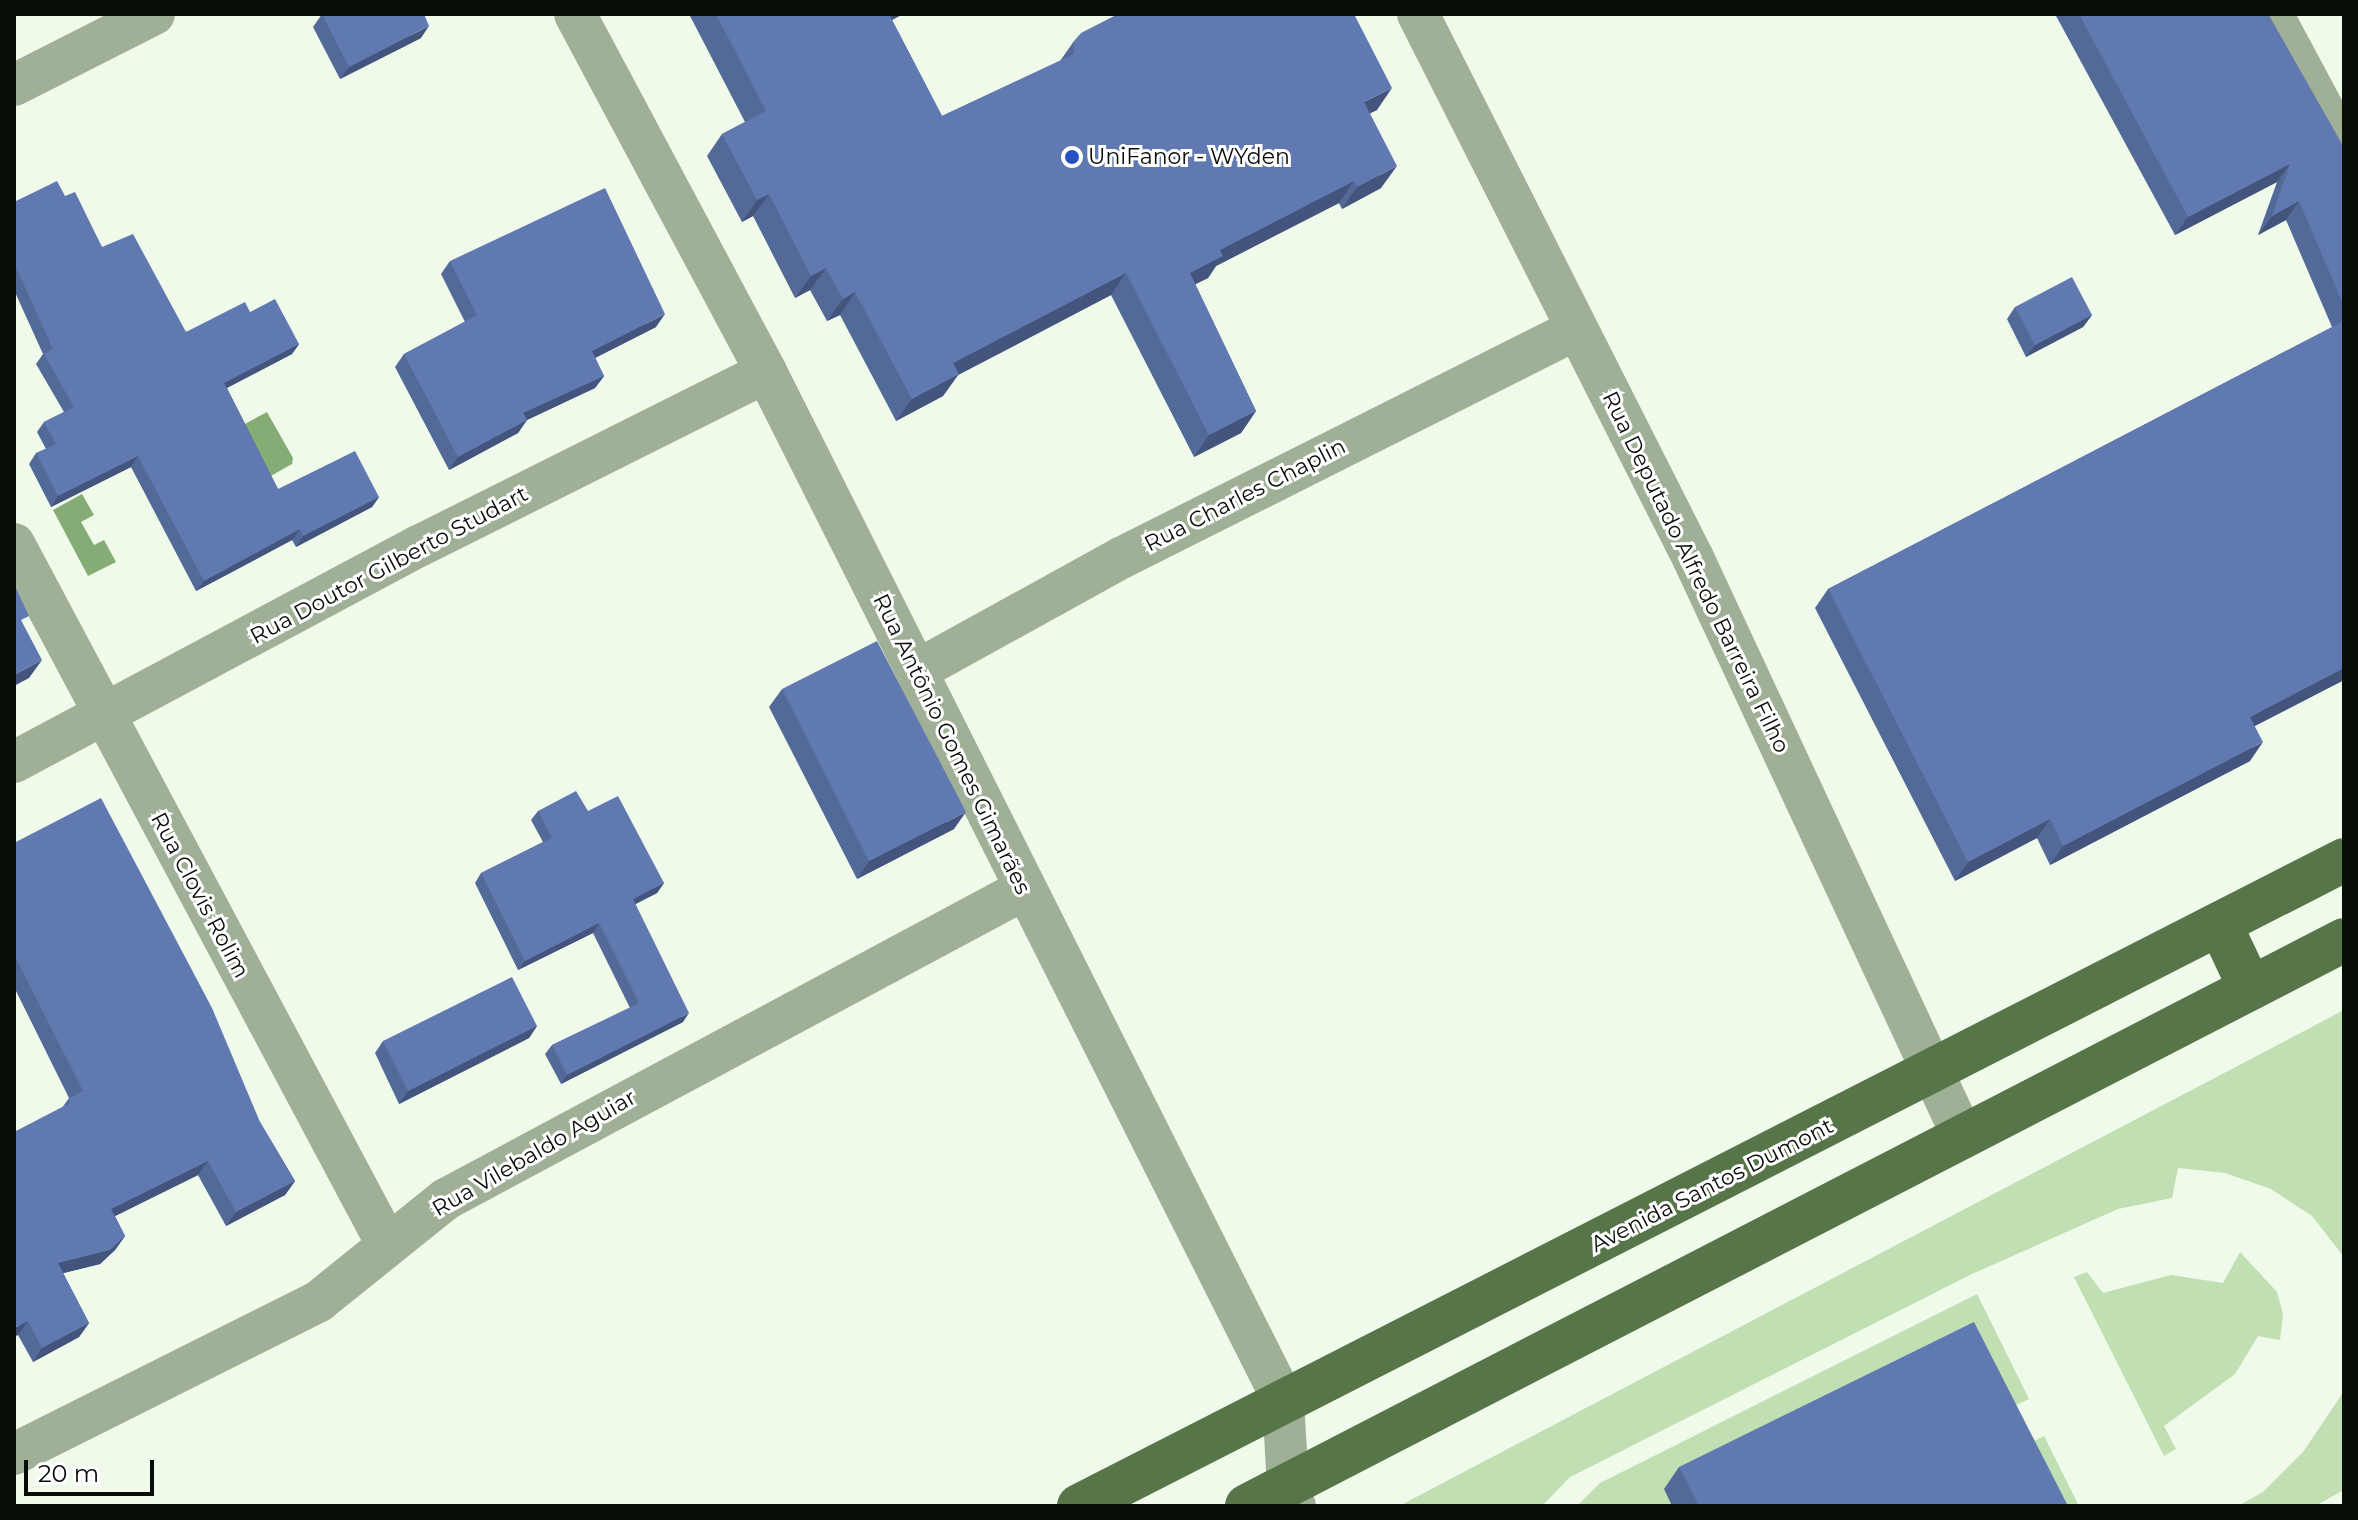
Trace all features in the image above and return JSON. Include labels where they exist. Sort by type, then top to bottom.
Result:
[{"type":"main road","name":"Avenida Santos Dumont","points":[[1079,1506],[1933,1073],[2344,860]]},
{"type":"main road","points":[[1247,1506],[1292,1496],[1963,1137],[2337,943],[2299,883]]},
{"type":"main road","points":[[2220,924],[2250,988]]},
{"type":"street","points":[[14,85],[154,14]]},
{"type":"street","name":"Rua Antônio Gomes Gimarães","points":[[575,14],[766,372],[918,670],[1023,890],[1283,1400],[1292,1496]]},
{"type":"street","name":"Rua Deputado Alfredo Barreira Filho","points":[[1418,14],[1693,558],[1963,1137]]},
{"type":"street","points":[[2272,14],[2344,148]]},
{"type":"street","name":"Rua Charles Chaplin","points":[[918,670],[1121,558],[1577,329]]},
{"type":"street","name":"Rua Doutor Gilberto Studart","points":[[14,762],[419,546],[766,372]]},
{"type":"street","name":"Rua Clovis Rolim","points":[[14,544],[387,1244]]},
{"type":"street","name":"Rua Vilebaldo Aguiar","points":[[14,1454],[319,1301],[446,1199],[1023,890]]},
{"type":"shaded area","points":[[267,412],[293,458],[292,464],[269,477],[243,425]]},
{"type":"shaded area","points":[[82,494],[94,515],[81,522],[94,545],[104,540],[116,562],[88,576],[53,510]]},
{"type":"shaded area","points":[[2344,1010],[2344,1257],[2312,1216],[2271,1189],[2225,1173],[2178,1168],[2172,1198],[2118,1209],[1972,1274],[1570,1477],[1542,1506],[1399,1506]]},
{"type":"shaded area","points":[[2240,1252],[2277,1292],[2283,1314],[2280,1340],[2258,1336],[2235,1374],[2164,1426],[2176,1449],[2164,1456],[2074,1277],[2087,1272],[2103,1293],[2171,1275],[2223,1283]]},
{"type":"shaded area","points":[[1977,1294],[2029,1399],[1994,1416],[1664,1489],[1672,1506],[1577,1506],[1600,1483]]},
{"type":"shaded area","points":[[2344,1391],[2344,1490],[2315,1506],[2238,1506],[2263,1492],[2303,1452]]},
{"type":"shaded area","points":[[2044,1436],[2079,1506],[2043,1506],[2015,1451]]},
{"type":"building","points":[[322,14],[424,14],[429,26],[349,67]]},
{"type":"building","points":[[716,14],[889,14],[942,116],[1074,54],[1074,41],[1081,33],[1118,14],[1354,14],[1392,88],[1364,102],[1397,166],[1357,187],[1354,181],[1220,250],[1223,256],[1190,273],[1256,411],[1209,435],[1126,273],[953,363],[959,374],[912,399],[855,292],[843,299],[826,268],[811,276],[769,194],[757,200],[722,134],[766,111]]},
{"type":"building","points":[[2079,14],[2268,14],[2344,148],[2344,306],[2299,201],[2272,216],[2290,164],[2188,217]]},
{"type":"building","points":[[57,181],[65,196],[75,192],[102,247],[133,234],[186,332],[245,302],[250,312],[275,299],[299,344],[224,383],[278,489],[355,451],[379,497],[303,536],[300,529],[204,581],[138,456],[58,496],[36,453],[56,444],[44,422],[74,407],[44,354],[53,349],[14,263],[14,202]]},
{"type":"building","points":[[605,188],[665,314],[592,351],[604,376],[523,413],[527,420],[458,457],[404,354],[477,315],[450,261]]},
{"type":"building","points":[[2072,277],[2092,315],[2035,345],[2015,307]]},
{"type":"building","points":[[2344,321],[2344,668],[2250,717],[2263,742],[2063,846],[2050,819],[1968,862],[1828,589]]},
{"type":"building","points":[[14,584],[29,616],[21,620],[42,660],[14,675]]},
{"type":"building","points":[[877,641],[966,812],[869,861],[782,689]]},
{"type":"building","points":[[576,791],[588,811],[618,796],[664,883],[633,899],[689,1013],[567,1075],[552,1045],[639,1003],[599,923],[525,961],[481,873],[552,838],[538,811]]},
{"type":"building","points":[[101,798],[212,1008],[260,1122],[295,1181],[236,1212],[208,1161],[111,1209],[125,1236],[110,1250],[58,1263],[89,1323],[42,1348],[28,1321],[14,1328],[14,1132],[70,1103],[68,1099],[83,1091],[14,954],[14,843]]},
{"type":"building","points":[[512,977],[537,1026],[408,1091],[383,1041]]},
{"type":"building","points":[[1974,1322],[2068,1506],[1699,1506],[1679,1467]]},
{"type":"place","name":"UniFanor - WYden","points":[[1072,157]]}]
